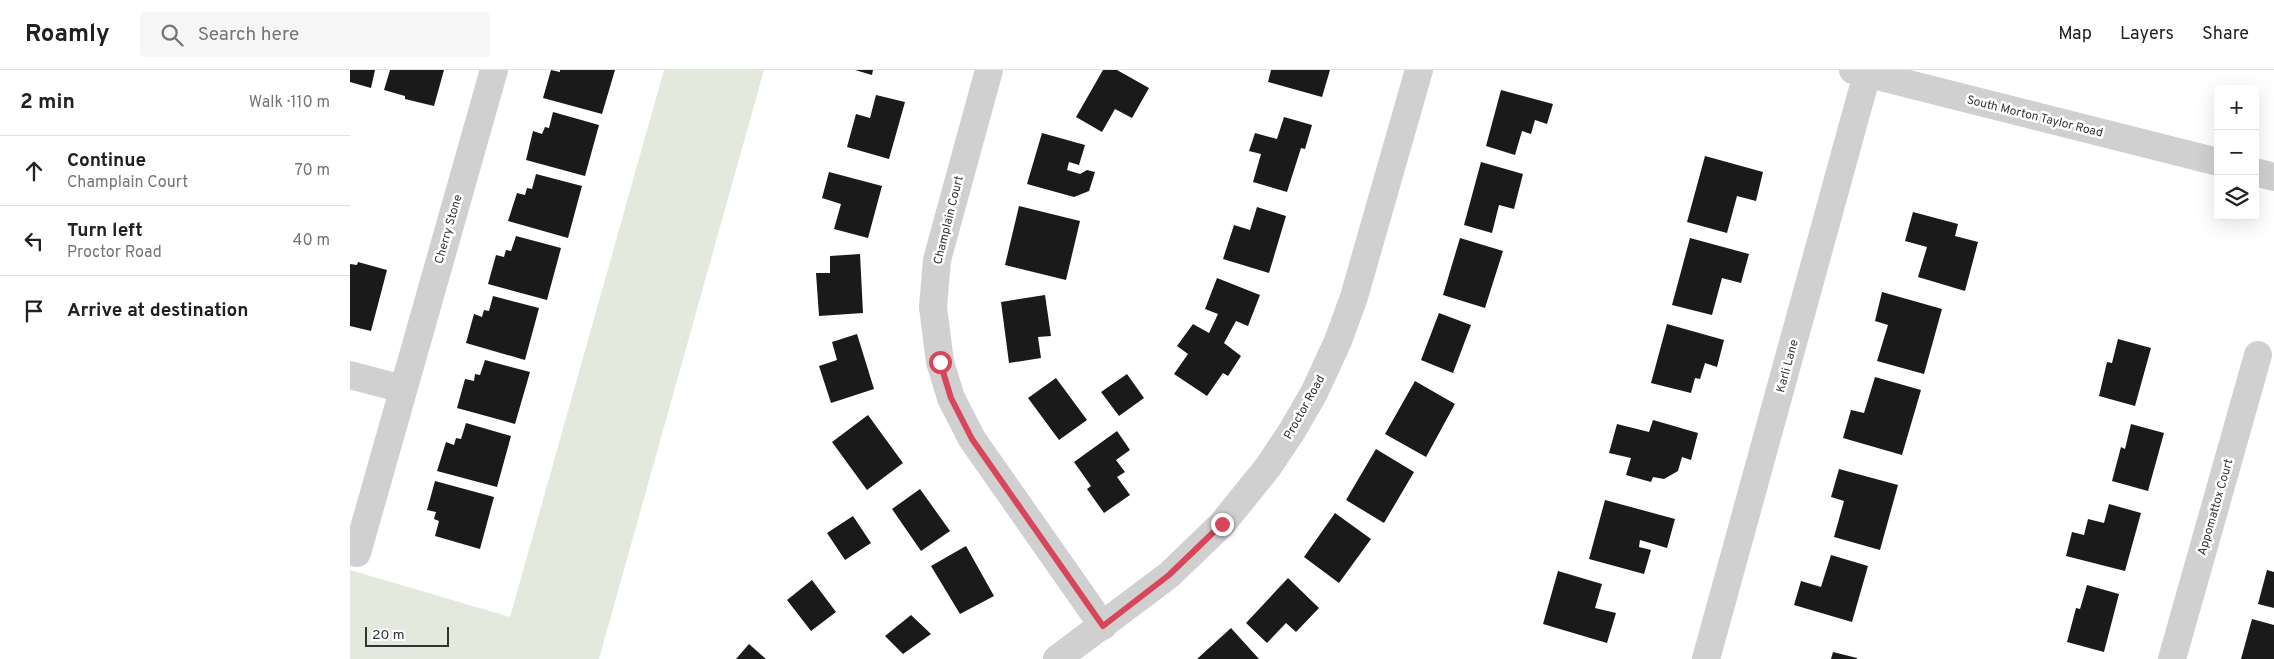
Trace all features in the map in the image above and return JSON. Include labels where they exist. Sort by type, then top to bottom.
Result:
[{"type":"street","name":"Cherry Stone","points":[[356,553],[494,70]]},
{"type":"street","name":"Champlain Court","points":[[989,70],[937,260],[933,307],[940,362],[951,398],[972,439],[1103,626]]},
{"type":"street","name":"Proctor Road","points":[[1057,659],[1169,575],[1222,524],[1268,468],[1296,424],[1338,341],[1354,298],[1419,70]]},
{"type":"street","name":"South Morton Taylor Road","points":[[1860,72],[2214,161]]},
{"type":"street","name":"Karli Lane","points":[[1706,659],[1860,72]]},
{"type":"street","points":[[2259,173],[2274,177]]},
{"type":"street","name":"Appomattox Court","points":[[2172,659],[2258,354]]},
{"type":"street","points":[[350,375],[403,389]]},
{"type":"shaded area","points":[[664,70],[764,70],[599,659],[350,659],[350,570],[510,617]]},
{"type":"building","points":[[350,70],[375,70],[371,88],[350,82]]},
{"type":"building","points":[[390,70],[444,70],[434,106],[405,99],[405,96],[384,90]]},
{"type":"building","points":[[551,70],[560,72],[560,70],[615,70],[602,114],[543,98]]},
{"type":"building","points":[[855,70],[873,70],[872,75]]},
{"type":"building","points":[[1103,70],[1117,70],[1149,88],[1132,118],[1115,109],[1102,132],[1076,117]]},
{"type":"building","points":[[1271,70],[1330,70],[1322,97],[1268,82]]},
{"type":"building","points":[[1501,90],[1553,104],[1547,124],[1535,120],[1531,134],[1522,131],[1515,155],[1486,146]]},
{"type":"building","points":[[876,95],[905,102],[889,159],[847,147],[856,114],[870,118]]},
{"type":"building","points":[[553,112],[599,125],[585,176],[526,160],[533,131],[542,134],[545,127],[549,128]]},
{"type":"building","points":[[1284,117],[1312,125],[1305,149],[1301,148],[1287,192],[1253,182],[1261,154],[1249,151],[1255,133],[1277,139]]},
{"type":"building","points":[[1042,133],[1085,145],[1079,165],[1069,162],[1067,170],[1080,174],[1087,170],[1095,172],[1089,191],[1074,197],[1027,184]]},
{"type":"building","points":[[1705,156],[1763,172],[1756,201],[1737,196],[1727,233],[1687,222]]},
{"type":"building","points":[[1481,162],[1523,174],[1514,209],[1499,205],[1492,233],[1464,225]]},
{"type":"building","points":[[829,172],[882,186],[868,238],[834,229],[841,204],[822,198]]},
{"type":"building","points":[[536,174],[582,186],[568,238],[508,221],[517,193],[525,195],[527,188],[532,189]]},
{"type":"building","points":[[1019,206],[1080,221],[1066,280],[1005,265]]},
{"type":"building","points":[[1257,207],[1286,216],[1269,273],[1223,259],[1234,225],[1250,230]]},
{"type":"building","points":[[1913,212],[1958,224],[1955,236],[1978,242],[1965,291],[1918,277],[1927,247],[1905,241]]},
{"type":"building","points":[[516,236],[561,248],[547,300],[488,284],[496,255],[504,257],[506,250],[511,251]]},
{"type":"building","points":[[1460,238],[1503,251],[1485,308],[1443,295]]},
{"type":"building","points":[[1690,238],[1749,254],[1741,283],[1722,278],[1712,315],[1672,305]]},
{"type":"building","points":[[860,254],[863,313],[819,316],[816,273],[830,273],[830,256]]},
{"type":"building","points":[[358,262],[387,270],[371,331],[350,326],[350,264],[357,265]]},
{"type":"building","points":[[1217,278],[1260,295],[1248,326],[1236,321],[1224,343],[1241,356],[1228,376],[1223,373],[1207,396],[1174,374],[1188,354],[1177,346],[1193,324],[1209,333],[1218,314],[1205,309]]},
{"type":"building","points":[[1882,292],[1942,309],[1924,374],[1877,361],[1888,325],[1875,321]]},
{"type":"building","points":[[1045,295],[1051,336],[1038,337],[1041,358],[1009,363],[1001,302]]},
{"type":"building","points":[[493,296],[539,308],[525,360],[466,343],[474,314],[482,317],[484,310],[489,311]]},
{"type":"building","points":[[1439,313],[1471,325],[1453,373],[1421,360]]},
{"type":"building","points":[[1667,324],[1724,340],[1717,367],[1705,363],[1700,379],[1695,378],[1691,393],[1651,383]]},
{"type":"building","points":[[857,334],[874,389],[831,403],[819,366],[837,360],[832,342]]},
{"type":"building","points":[[2118,339],[2151,348],[2135,406],[2099,396],[2107,362],[2112,363]]},
{"type":"building","points":[[485,360],[530,372],[515,424],[457,408],[465,379],[474,381],[475,374],[480,375]]},
{"type":"building","points":[[1127,374],[1144,398],[1119,416],[1101,392]]},
{"type":"building","points":[[1875,377],[1921,390],[1902,455],[1843,438],[1851,410],[1864,413]]},
{"type":"building","points":[[1056,378],[1087,420],[1059,440],[1028,398]]},
{"type":"building","points":[[1415,381],[1455,404],[1426,457],[1385,434]]},
{"type":"building","points":[[868,415],[903,463],[867,490],[832,442]]},
{"type":"building","points":[[1653,420],[1698,433],[1691,460],[1682,457],[1678,471],[1664,479],[1653,477],[1651,482],[1626,475],[1631,458],[1609,453],[1617,424],[1649,432]]},
{"type":"building","points":[[466,423],[511,436],[497,487],[437,471],[446,442],[454,445],[456,438],[461,439]]},
{"type":"building","points":[[2131,424],[2164,433],[2148,491],[2112,481],[2121,447],[2125,449]]},
{"type":"building","points":[[1117,431],[1130,450],[1116,460],[1125,472],[1117,477],[1130,495],[1104,513],[1087,489],[1091,486],[1074,462]]},
{"type":"building","points":[[1376,449],[1414,472],[1384,523],[1346,500]]},
{"type":"building","points":[[1839,469],[1898,485],[1880,550],[1834,537],[1844,501],[1831,497]]},
{"type":"building","points":[[435,481],[494,497],[480,549],[435,536],[439,521],[434,519],[436,512],[427,510]]},
{"type":"building","points":[[920,489],[950,531],[921,551],[892,509]]},
{"type":"building","points":[[1605,500],[1675,519],[1667,548],[1640,540],[1639,547],[1651,550],[1644,574],[1589,559]]},
{"type":"building","points":[[2109,504],[2141,513],[2125,571],[2066,556],[2072,532],[2084,535],[2088,519],[2104,523]]},
{"type":"building","points":[[1335,513],[1371,539],[1339,583],[1304,557]]},
{"type":"building","points":[[853,516],[871,543],[845,560],[827,533]]},
{"type":"building","points":[[966,546],[994,596],[960,614],[931,566]]},
{"type":"building","points":[[1831,555],[1868,566],[1852,622],[1794,605],[1801,581],[1821,587]]},
{"type":"building","points":[[2267,570],[2274,572],[2274,608],[2258,604]]},
{"type":"building","points":[[1558,571],[1602,584],[1595,608],[1616,613],[1607,643],[1543,624]]},
{"type":"building","points":[[1288,578],[1319,608],[1296,632],[1286,623],[1267,643],[1246,623]]},
{"type":"building","points":[[812,580],[836,612],[811,631],[787,600]]},
{"type":"building","points":[[2087,585],[2119,594],[2104,652],[2067,642],[2076,608],[2080,609]]},
{"type":"building","points":[[911,615],[931,634],[903,654],[885,636]]},
{"type":"building","points":[[2252,619],[2274,625],[2274,659],[2241,659]]},
{"type":"building","points":[[1231,628],[1259,659],[1197,659]]},
{"type":"building","points":[[749,644],[766,659],[736,659]]},
{"type":"building","points":[[1833,652],[1857,658],[1857,659],[1831,659]]},
{"type":"route","points":[[940,362],[951,398],[972,439],[1103,626],[1169,575],[1222,524]]}]
